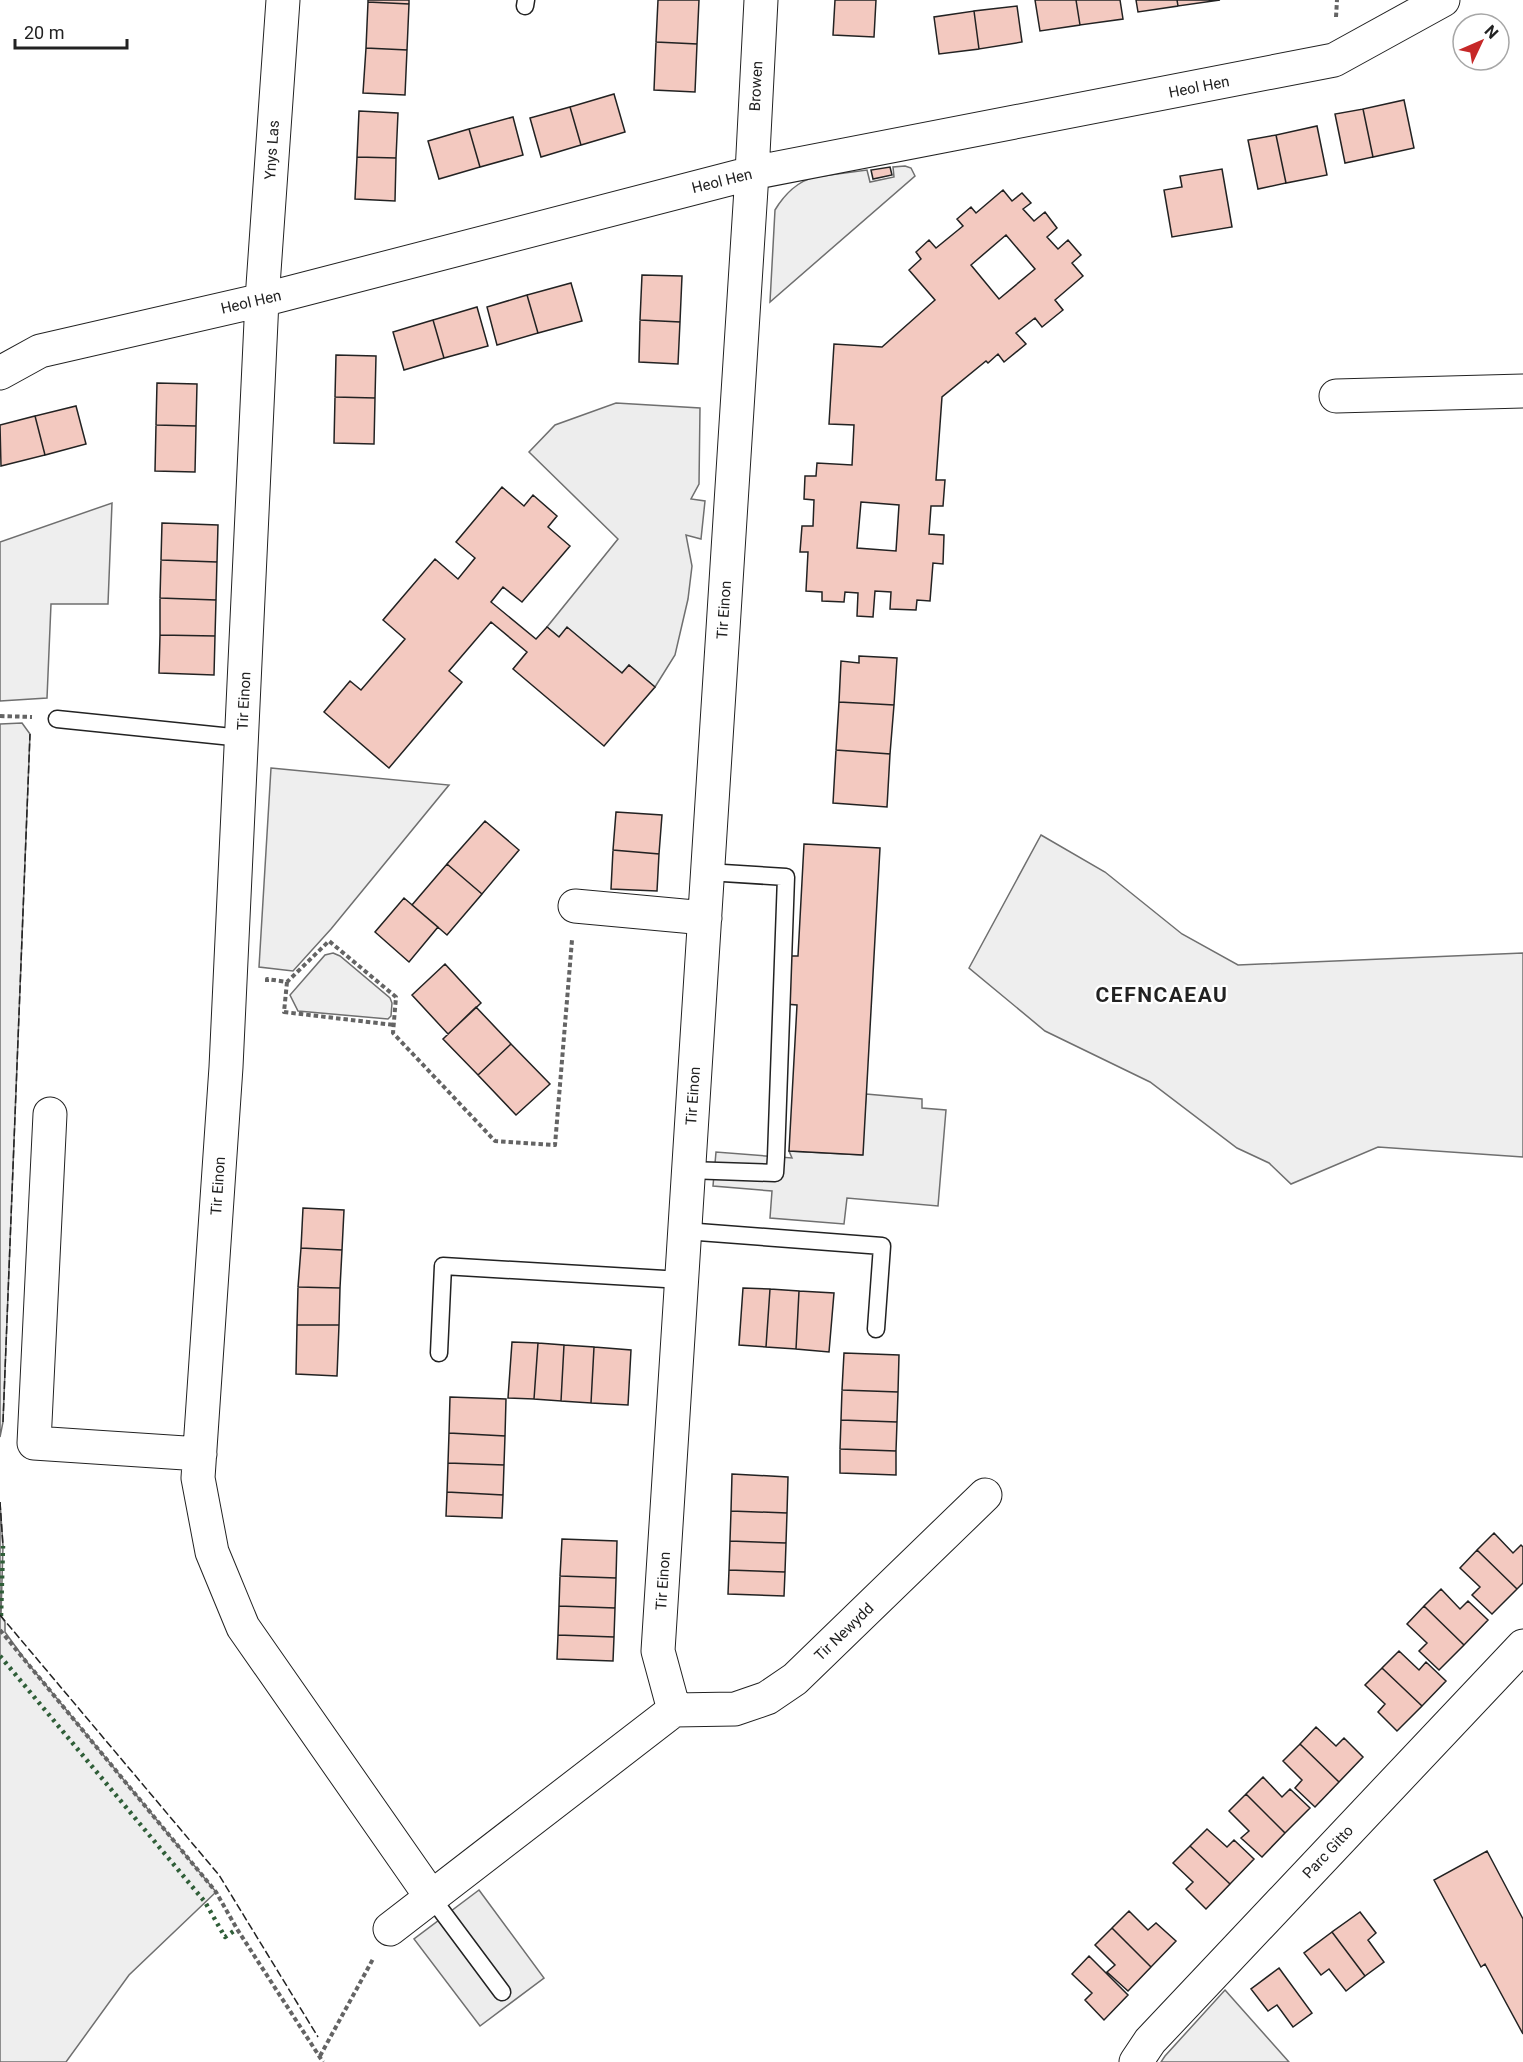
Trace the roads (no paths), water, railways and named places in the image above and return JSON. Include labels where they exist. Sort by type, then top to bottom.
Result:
[{"type":"street","name":"Ynys Las","points":[[262,300],[282,0]]},
{"type":"street","name":"Browen","points":[[752,173],[761,0]]},
{"type":"street","name":"Heol Hen","points":[[0,373],[40,351],[262,300],[752,173],[1334,60],[1443,0]]},
{"type":"street","name":"Tir Einon","points":[[675,1710],[658,1651],[752,173]]},
{"type":"street","name":"Tir Einon","points":[[262,300],[226,1067],[198,1478],[212,1552],[243,1627],[432,1898]]},
{"type":"street","points":[[1336,396],[1523,392]]},
{"type":"street","points":[[575,906],[705,918]]},
{"type":"street","points":[[50,1113],[34,1443],[200,1454]]},
{"type":"street","name":"Tir Newydd","points":[[675,1710],[735,1709],[767,1698],[795,1679],[985,1495]]},
{"type":"street","name":"Parc Gitto","points":[[1136,2062],[1157,2033],[1523,1646]]},
{"type":"street","points":[[390,1929],[675,1710]]},
{"type":"lane","points":[[57,719],[242,738]]},
{"type":"lane","points":[[688,1170],[775,1173],[786,877],[707,872]]},
{"type":"lane","points":[[685,1231],[882,1246],[876,1329]]},
{"type":"lane","points":[[439,1353],[443,1266],[682,1280]]},
{"type":"lane","points":[[432,1898],[502,1992]]},
{"type":"district","name":"CEFNCAEAU","points":[[1162,995]]}]
